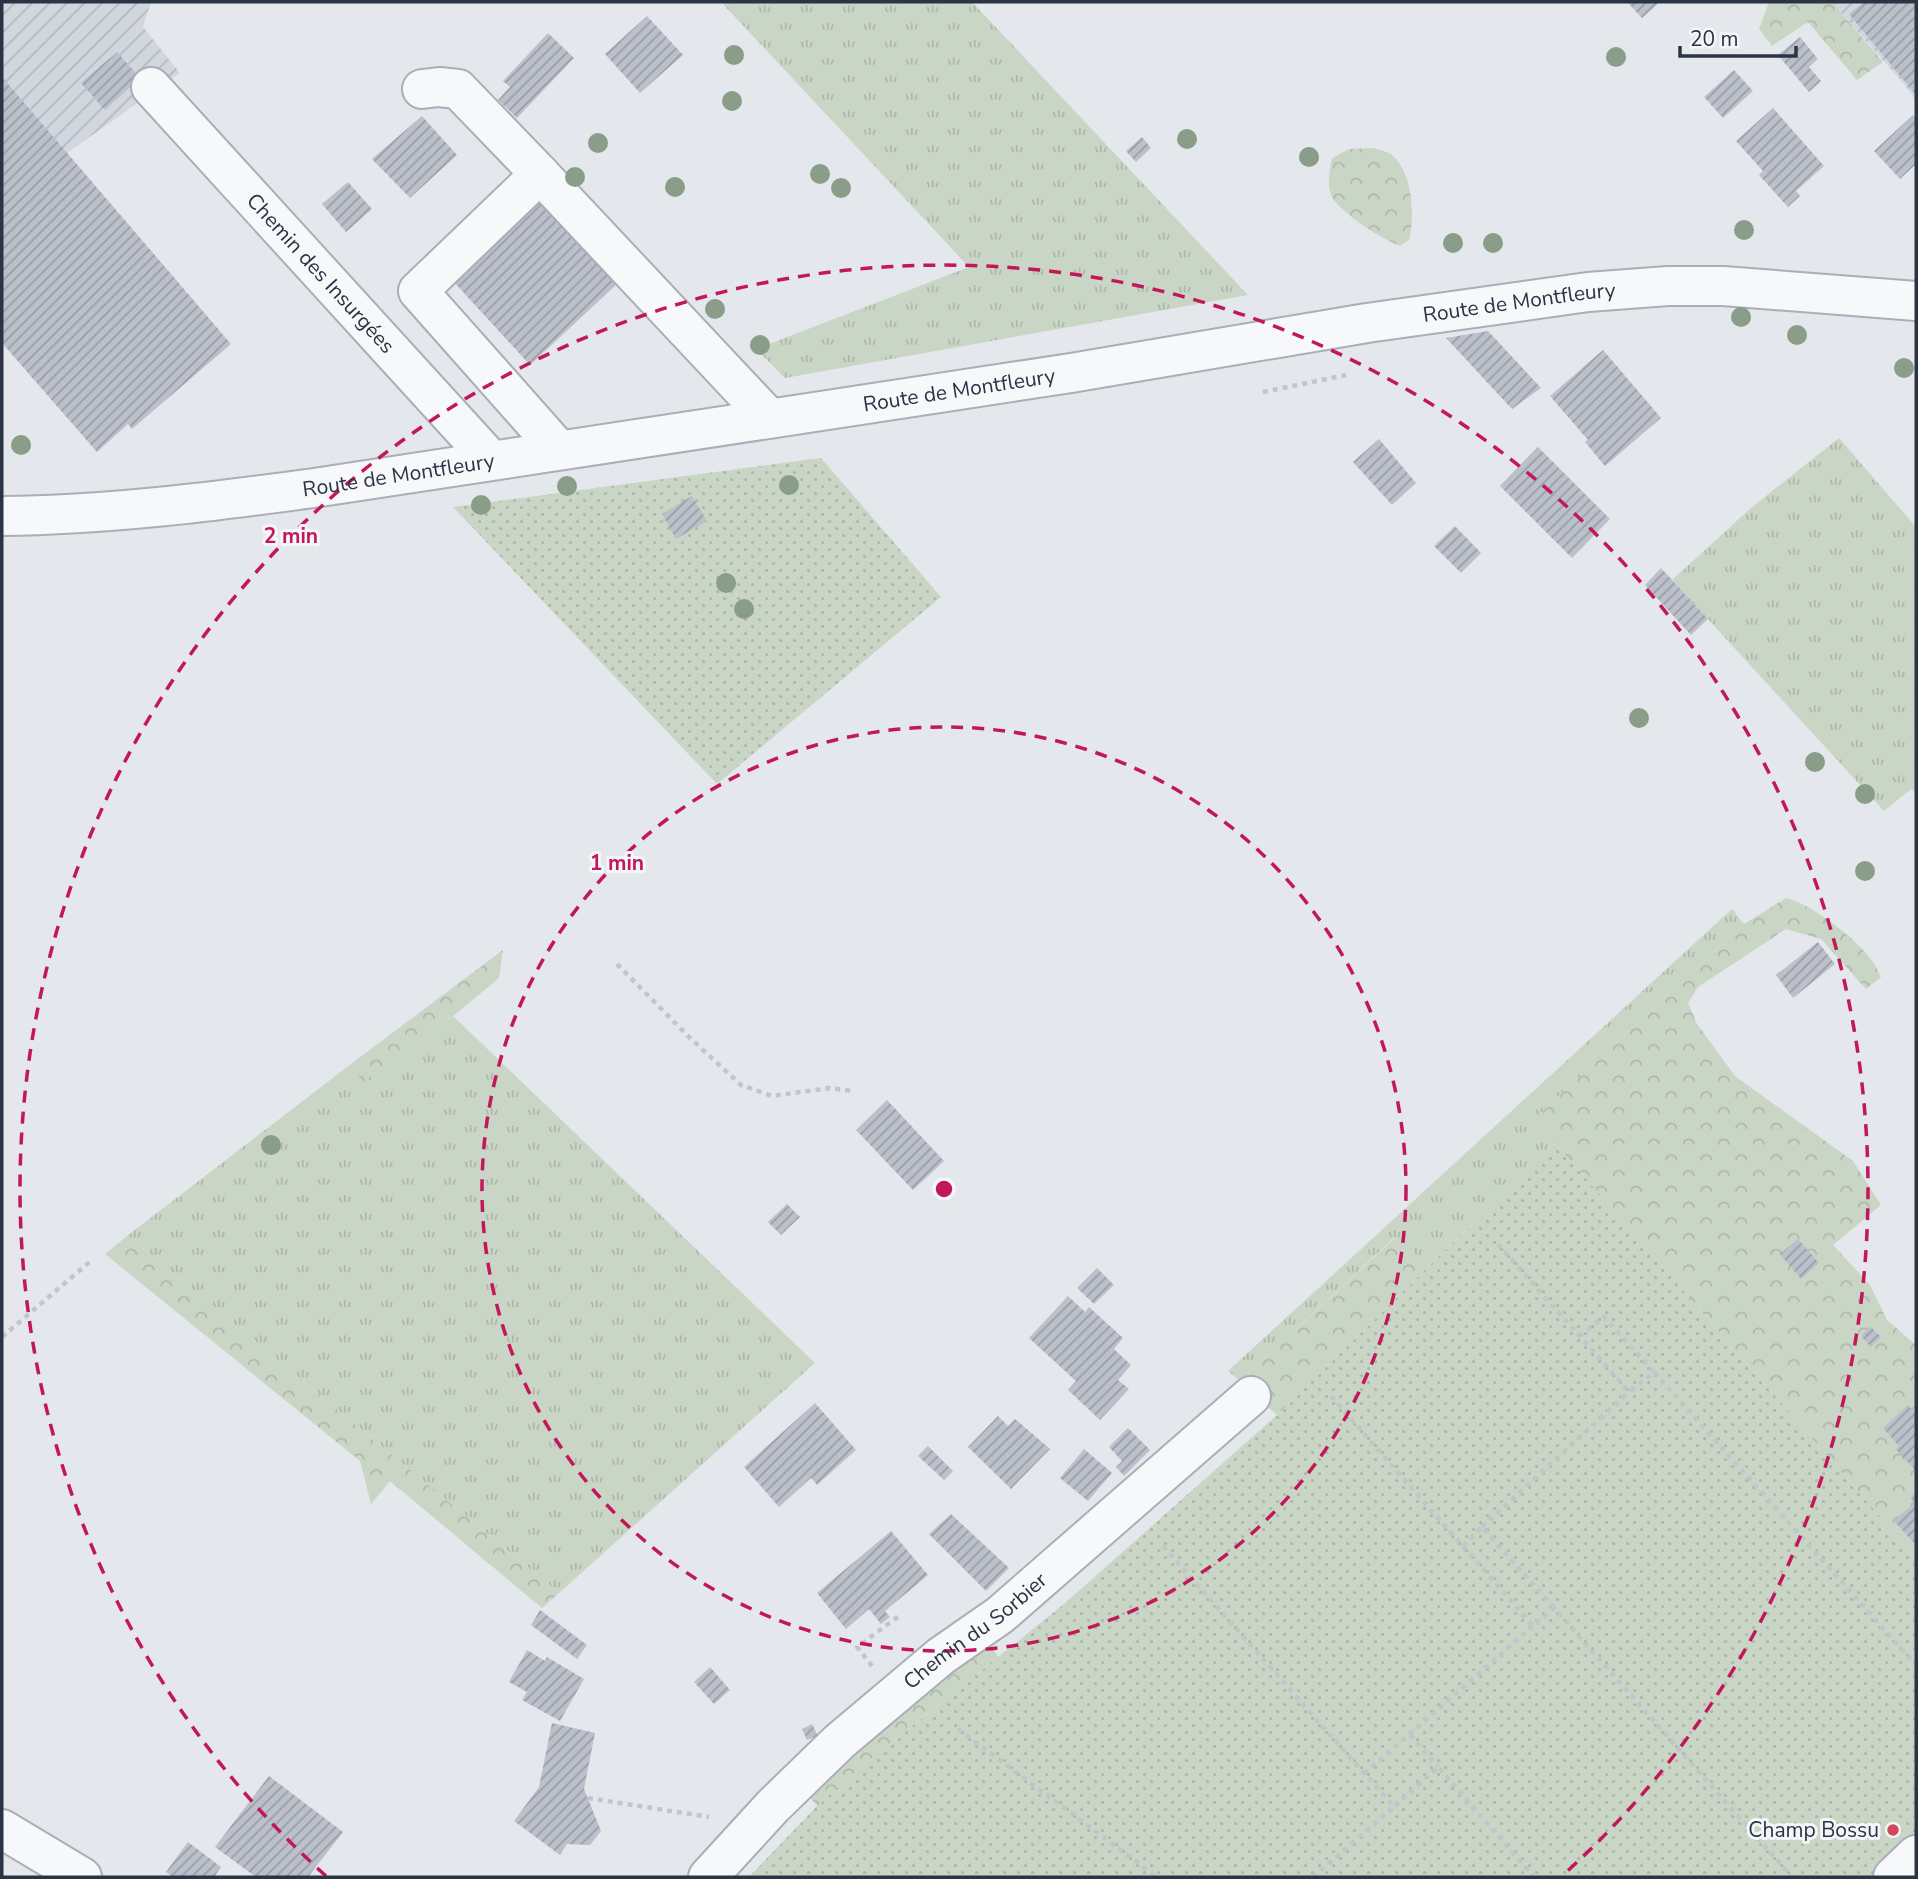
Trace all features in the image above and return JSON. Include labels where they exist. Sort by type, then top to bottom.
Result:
[{"type":"street","name":"Chemin des Insurgées","points":[[151,87],[491,460]]},
{"type":"street","points":[[422,89],[458,89],[769,418]]},
{"type":"street","points":[[540,174],[418,291],[559,450]]},
{"type":"street","name":"Route de Montfleury","points":[[2,516],[94,513],[232,499],[1071,373],[1367,323],[1588,292],[1668,286],[1723,286],[1916,301]]},
{"type":"street","name":"Chemin du Sorbier","points":[[708,1877],[755,1825],[840,1741],[941,1656],[1000,1615],[1251,1396]]},
{"type":"street","points":[[2,1829],[82,1877]]},
{"type":"street","points":[[1893,1877],[1916,1855]]},
{"type":"path","points":[[1263,392],[1346,375]]},
{"type":"path","points":[[617,964],[741,1085],[772,1096],[829,1088],[852,1091]]},
{"type":"path","points":[[1498,1244],[1629,1392]]},
{"type":"path","points":[[2,1337],[93,1259]]},
{"type":"path","points":[[1579,1336],[1604,1317],[1916,1665]]},
{"type":"path","points":[[1463,1546],[1654,1372]]},
{"type":"path","points":[[1331,1396],[1533,1626]]},
{"type":"path","points":[[1482,1527],[1792,1877]]},
{"type":"path","points":[[1163,1546],[1394,1807]]},
{"type":"path","points":[[1364,1774],[1554,1608]]},
{"type":"path","points":[[895,1693],[857,1647],[899,1616]]},
{"type":"path","points":[[958,1729],[1157,1877]]},
{"type":"path","points":[[1410,1735],[1534,1877]]},
{"type":"path","points":[[1313,1877],[1438,1767]]},
{"type":"path","points":[[589,1798],[755,1825]]},
{"type":"shaded area","points":[[2,2],[151,2],[143,27],[180,73],[2,199]]},
{"type":"shaded area","points":[[1832,2],[1916,2],[1916,100],[1904,84]]},
{"type":"green space","points":[[721,2],[972,2],[1248,295],[785,378],[756,349],[969,267]]},
{"type":"green space","points":[[1769,2],[1832,2],[1883,62],[1857,80],[1808,22],[1772,46],[1759,29]]},
{"type":"green space","points":[[1373,148],[1393,156],[1405,173],[1411,196],[1411,230],[1409,240],[1400,246],[1353,218],[1337,204],[1330,193],[1332,158],[1349,149]]},
{"type":"green space","points":[[1839,438],[1916,527],[1916,793],[1911,789],[1884,811],[1672,580],[1752,507]]},
{"type":"green space","points":[[821,458],[941,597],[717,784],[453,507]]},
{"type":"green space","points":[[1786,898],[1819,914],[1844,932],[1870,958],[1881,977],[1866,989],[1821,939],[1786,929],[1698,987],[1688,1003],[1697,1024],[1735,1076],[1853,1161],[1881,1205],[1833,1245],[1870,1285],[1887,1320],[1916,1345],[1916,1558],[1534,1119],[1744,924]]},
{"type":"green space","points":[[1732,909],[1744,924],[1534,1119],[1555,1143],[1429,1266],[1395,1237],[1240,1381],[1228,1371]]},
{"type":"green space","points":[[503,950],[499,978],[453,1016],[363,1082],[351,1064]]},
{"type":"green space","points":[[453,1016],[815,1363],[559,1593],[127,1236],[351,1064],[364,1081]]},
{"type":"green space","points":[[1555,1143],[1916,1558],[1916,1877],[749,1877],[817,1806],[1064,1604],[1277,1415]]},
{"type":"green space","points":[[127,1236],[559,1593],[542,1608],[390,1481],[371,1504],[360,1461],[105,1254]]},
{"type":"green space","points":[[1396,1237],[1429,1266],[1277,1415],[1240,1381]]},
{"type":"green space","points":[[991,1645],[998,1657],[817,1806],[806,1792],[946,1670]]},
{"type":"building","points":[[1627,2],[1660,2],[1642,18]]},
{"type":"building","points":[[1864,2],[1916,2],[1916,95],[1849,14]]},
{"type":"building","points":[[647,16],[683,55],[640,93],[605,54]]},
{"type":"building","points":[[548,33],[574,58],[517,118],[498,100],[510,87],[503,81]]},
{"type":"building","points":[[1800,37],[1818,59],[1809,67],[1821,81],[1809,92],[1778,55]]},
{"type":"building","points":[[117,52],[140,78],[105,110],[81,83]]},
{"type":"building","points":[[1734,70],[1753,91],[1723,118],[1704,97]]},
{"type":"building","points":[[2,77],[231,344],[132,429],[128,424],[97,452],[2,343]]},
{"type":"building","points":[[1773,108],[1824,166],[1796,191],[1800,196],[1788,207],[1759,175],[1763,171],[1736,141]]},
{"type":"building","points":[[1913,115],[1916,118],[1916,164],[1900,179],[1874,151]]},
{"type":"building","points":[[422,116],[457,155],[410,198],[372,159]]},
{"type":"building","points":[[1142,137],[1151,148],[1136,162],[1126,151]]},
{"type":"building","points":[[348,182],[372,209],[346,232],[322,204]]},
{"type":"building","points":[[538,200],[617,284],[530,365],[452,280]]},
{"type":"building","points":[[1488,331],[1541,388],[1512,409],[1446,338]]},
{"type":"building","points":[[1603,350],[1661,418],[1605,466],[1585,442],[1588,440],[1550,396]]},
{"type":"building","points":[[1379,439],[1416,483],[1392,505],[1353,462]]},
{"type":"building","points":[[1538,447],[1610,519],[1572,558],[1500,486]]},
{"type":"building","points":[[692,496],[707,521],[676,539],[662,514]]},
{"type":"building","points":[[1455,526],[1481,553],[1461,573],[1434,546]]},
{"type":"building","points":[[1661,568],[1708,619],[1691,635],[1645,585]]},
{"type":"building","points":[[1818,942],[1835,964],[1793,998],[1776,975]]},
{"type":"building","points":[[887,1100],[944,1161],[913,1190],[856,1130]]},
{"type":"building","points":[[787,1204],[800,1217],[781,1235],[768,1222]]},
{"type":"building","points":[[1798,1239],[1819,1263],[1801,1279],[1780,1254]]},
{"type":"building","points":[[1097,1268],[1114,1285],[1094,1304],[1077,1288]]},
{"type":"building","points":[[1068,1296],[1085,1312],[1089,1307],[1123,1338],[1114,1349],[1131,1365],[1118,1380],[1129,1389],[1100,1420],[1068,1390],[1076,1381],[1029,1338]]},
{"type":"building","points":[[1870,1326],[1881,1337],[1871,1347],[1861,1336]]},
{"type":"building","points":[[815,1403],[856,1450],[817,1485],[811,1478],[779,1507],[744,1467]]},
{"type":"building","points":[[1908,1405],[1916,1414],[1916,1471],[1896,1449],[1899,1446],[1883,1428]]},
{"type":"building","points":[[998,1416],[1008,1426],[1015,1419],[1050,1449],[1011,1489],[968,1447]]},
{"type":"building","points":[[1128,1428],[1150,1450],[1124,1476],[1116,1467],[1122,1461],[1109,1447]]},
{"type":"building","points":[[928,1446],[953,1471],[944,1480],[918,1456]]},
{"type":"building","points":[[1084,1449],[1112,1473],[1088,1501],[1060,1478]]},
{"type":"building","points":[[1916,1492],[1916,1545],[1894,1521],[1915,1502],[1910,1498]]},
{"type":"building","points":[[951,1514],[1009,1568],[986,1591],[929,1534]]},
{"type":"building","points":[[891,1531],[928,1575],[885,1611],[890,1617],[881,1624],[869,1609],[846,1629],[817,1593]]},
{"type":"building","points":[[540,1610],[587,1645],[577,1659],[531,1625]]},
{"type":"building","points":[[527,1650],[545,1661],[547,1657],[584,1679],[560,1721],[522,1700],[527,1692],[509,1682]]},
{"type":"building","points":[[710,1667],[730,1690],[714,1704],[694,1682]]},
{"type":"building","points":[[552,1723],[595,1733],[584,1789],[601,1831],[590,1845],[567,1844],[560,1855],[514,1821],[539,1787]]},
{"type":"building","points":[[812,1724],[818,1736],[807,1740],[802,1729]]},
{"type":"building","points":[[269,1776],[343,1832],[308,1877],[256,1877],[215,1847]]},
{"type":"building","points":[[188,1842],[221,1867],[214,1877],[173,1877],[166,1872]]},
{"type":"place","name":"Champ Bossu","points":[[1893,1830]]}]
